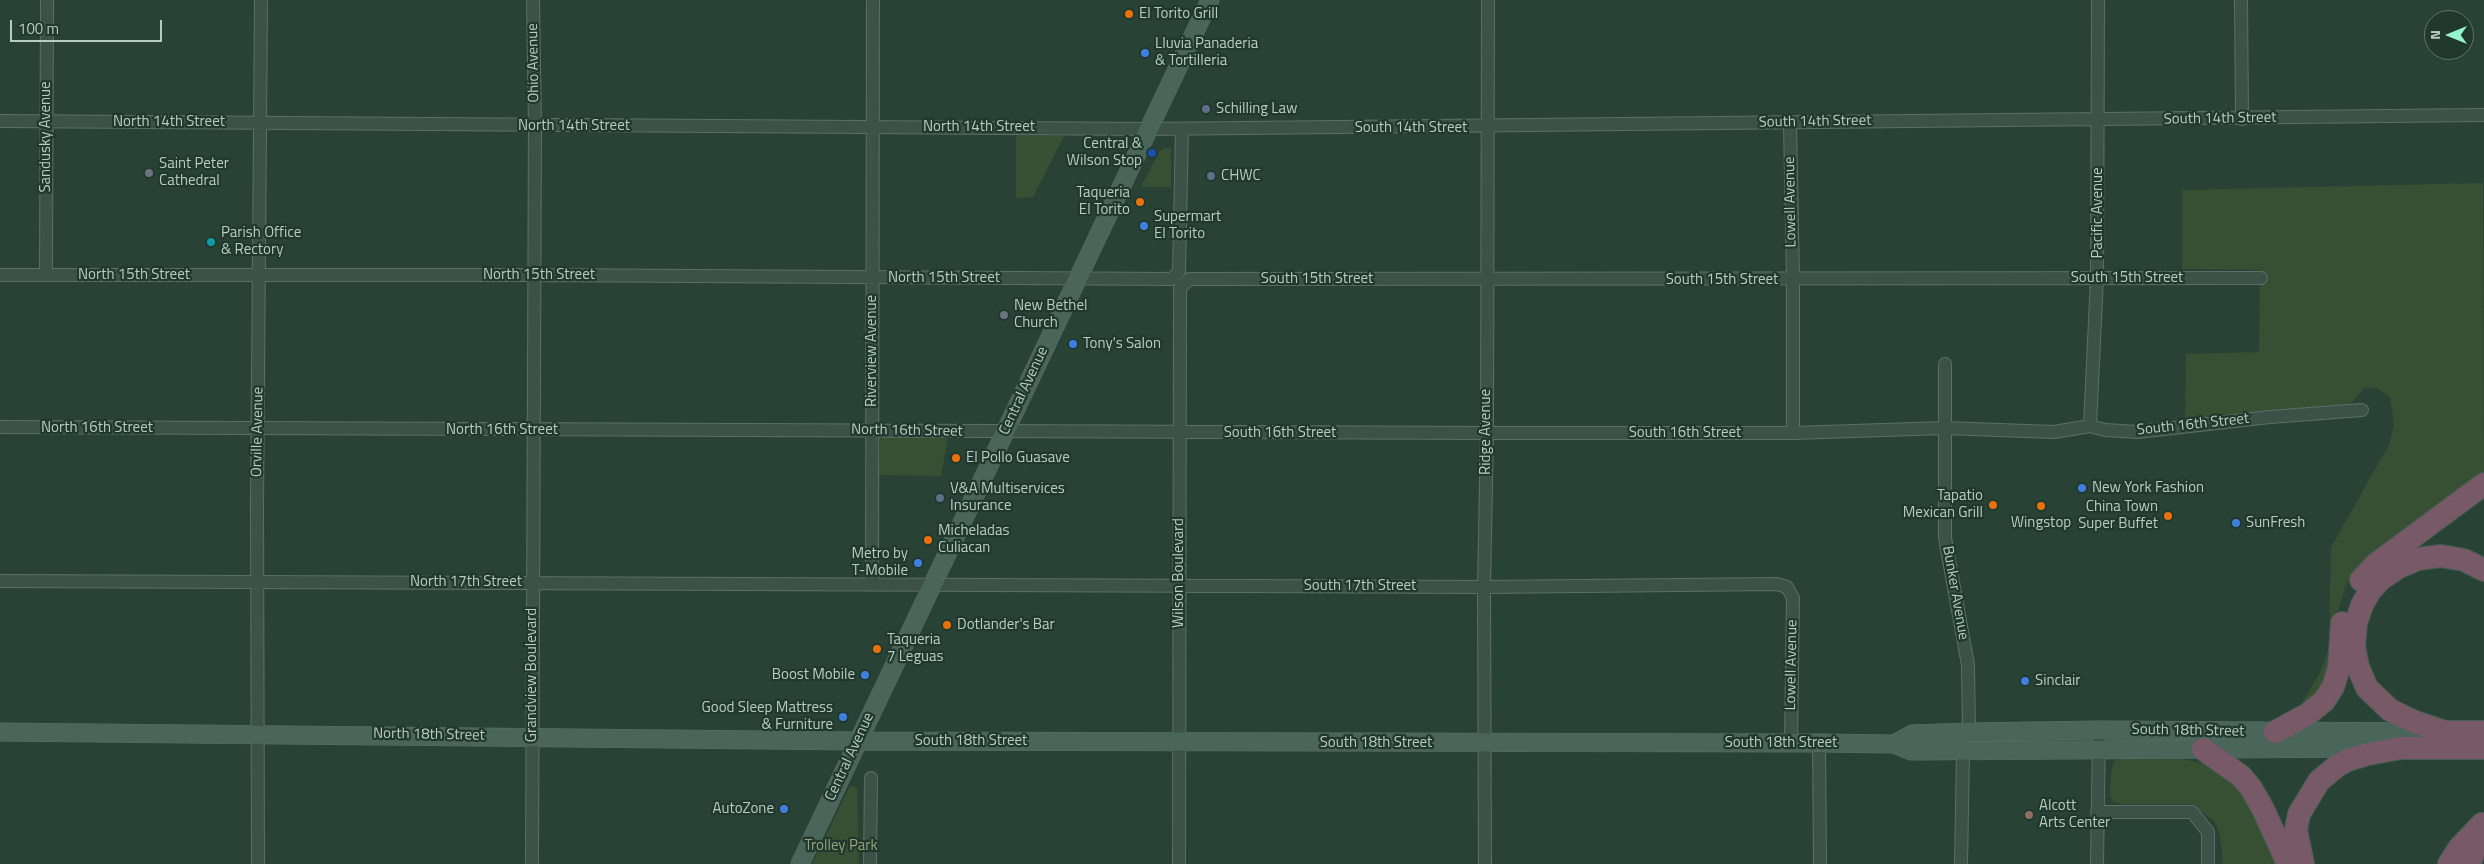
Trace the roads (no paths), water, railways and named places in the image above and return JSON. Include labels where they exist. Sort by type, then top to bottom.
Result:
[{"type":"highway","points":[[2275,732],[2308,714],[2324,701],[2333,687],[2339,668],[2342,623],[2348,604],[2359,582],[2376,564],[2484,484]]},
{"type":"highway","points":[[2445,732],[2415,722],[2390,710],[2367,688],[2358,668],[2354,646],[2356,623],[2362,605],[2370,591],[2381,579],[2399,567],[2412,562],[2442,556],[2464,560],[2484,570]]},
{"type":"highway","name":"South 18th Street","points":[[2445,732],[2484,732]]},
{"type":"highway","points":[[2303,864],[2296,830],[2299,814],[2319,780],[2348,760],[2401,748],[2484,748]]},
{"type":"highway","points":[[2203,749],[2241,776],[2251,788],[2263,809],[2288,864]]},
{"type":"highway","points":[[2449,864],[2459,848],[2483,820]]},
{"type":"highway","points":[[2470,864],[2483,820]]},
{"type":"main road","name":"Central Avenue","points":[[800,864],[1078,279],[1147,129],[1210,0]]},
{"type":"main road","name":"South 18th Street","points":[[1894,744],[1912,734],[1969,732],[2099,730],[2445,732]]},
{"type":"main road","name":"North 18th Street","points":[[0,732],[533,736],[858,741]]},
{"type":"main road","name":"South 18th Street","points":[[858,741],[1819,743],[1894,744],[1911,751],[2401,748]]},
{"type":"street","name":"Sandusky Avenue","points":[[46,275],[47,0]]},
{"type":"street","name":"Orville Avenue","points":[[258,864],[257,582],[261,0]]},
{"type":"street","name":"Ohio Avenue","points":[[533,0],[535,126]]},
{"type":"street","name":"Riverview Avenue","points":[[872,583],[873,0]]},
{"type":"street","name":"Ridge Avenue","points":[[1485,864],[1484,587],[1488,0]]},
{"type":"street","name":"Pacific Avenue","points":[[2090,426],[2098,278],[2098,0]]},
{"type":"street","points":[[2241,0],[2242,119]]},
{"type":"street","name":"South 14th Street","points":[[1147,129],[2484,116]]},
{"type":"street","name":"North 14th Street","points":[[0,121],[1147,129]]},
{"type":"street","name":"Lowell Avenue","points":[[1790,122],[1793,432]]},
{"type":"street","name":"Grandview Boulevard","points":[[532,864],[535,126]]},
{"type":"street","name":"Wilson Boulevard","points":[[1179,864],[1179,271],[1182,129]]},
{"type":"street","name":"North 15th Street","points":[[0,275],[534,275],[1078,279]]},
{"type":"street","name":"South 15th Street","points":[[1078,279],[1793,280],[2261,278]]},
{"type":"street","name":"Bunker Avenue","points":[[1945,364],[1945,538],[1968,665],[1969,732]]},
{"type":"street","name":"South 16th Street","points":[[1005,432],[1793,432],[1944,428],[2054,432],[2090,426],[2105,430],[2137,432],[2270,417],[2362,410]]},
{"type":"street","name":"North 16th Street","points":[[0,428],[1005,432]]},
{"type":"street","name":"North 17th Street","points":[[0,581],[872,583],[932,585]]},
{"type":"street","name":"South 17th Street","points":[[932,585],[1484,587],[1777,584],[1787,587]]},
{"type":"street","name":"Lowell Avenue","points":[[1787,587],[1793,598],[1791,743]]},
{"type":"street","points":[[2097,864],[2099,730]]},
{"type":"street","points":[[1819,743],[1820,864]]},
{"type":"street","points":[[1961,864],[1963,751]]},
{"type":"street","points":[[870,778],[870,864]]},
{"type":"street","points":[[2097,812],[2192,812],[2208,832],[2208,864]]},
{"type":"place","name":"El Torito Grill","points":[[1129,14]]},
{"type":"place","name":"Lluvia Panaderia & Tortilleria","points":[[1145,53]]},
{"type":"place","name":"Schilling Law","points":[[1206,109]]},
{"type":"place","name":"Central & Wilson Stop","points":[[1152,153]]},
{"type":"place","name":"Saint Peter Cathedral","points":[[149,173]]},
{"type":"place","name":"CHWC","points":[[1211,176]]},
{"type":"place","name":"Taqueria El Torito","points":[[1140,202]]},
{"type":"place","name":"Supermart El Torito","points":[[1144,226]]},
{"type":"place","name":"Parish Office & Rectory","points":[[211,242]]},
{"type":"place","name":"New Bethel Church","points":[[1004,315]]},
{"type":"place","name":"Tony's Salon","points":[[1073,344]]},
{"type":"place","name":"El Pollo Guasave","points":[[956,458]]},
{"type":"place","name":"New York Fashion","points":[[2082,488]]},
{"type":"place","name":"V&A Multiservices Insurance","points":[[940,498]]},
{"type":"place","name":"Tapatio Mexican Grill","points":[[1993,505]]},
{"type":"place","name":"Wingstop","points":[[2041,506]]},
{"type":"place","name":"China Town Super Buffet","points":[[2168,516]]},
{"type":"place","name":"SunFresh","points":[[2236,523]]},
{"type":"place","name":"Micheladas Culiacan","points":[[928,540]]},
{"type":"place","name":"Metro by T-Mobile","points":[[918,563]]},
{"type":"place","name":"Dotlander's Bar","points":[[947,625]]},
{"type":"place","name":"Taqueria 7 Leguas","points":[[877,649]]},
{"type":"place","name":"Boost Mobile","points":[[865,675]]},
{"type":"place","name":"Sinclair","points":[[2025,681]]},
{"type":"place","name":"Good Sleep Mattress & Furniture","points":[[843,717]]},
{"type":"place","name":"AutoZone","points":[[784,809]]},
{"type":"place","name":"Alcott Arts Center","points":[[2029,815]]},
{"type":"park label","name":"Trolley Park","points":[[841,846]]}]
